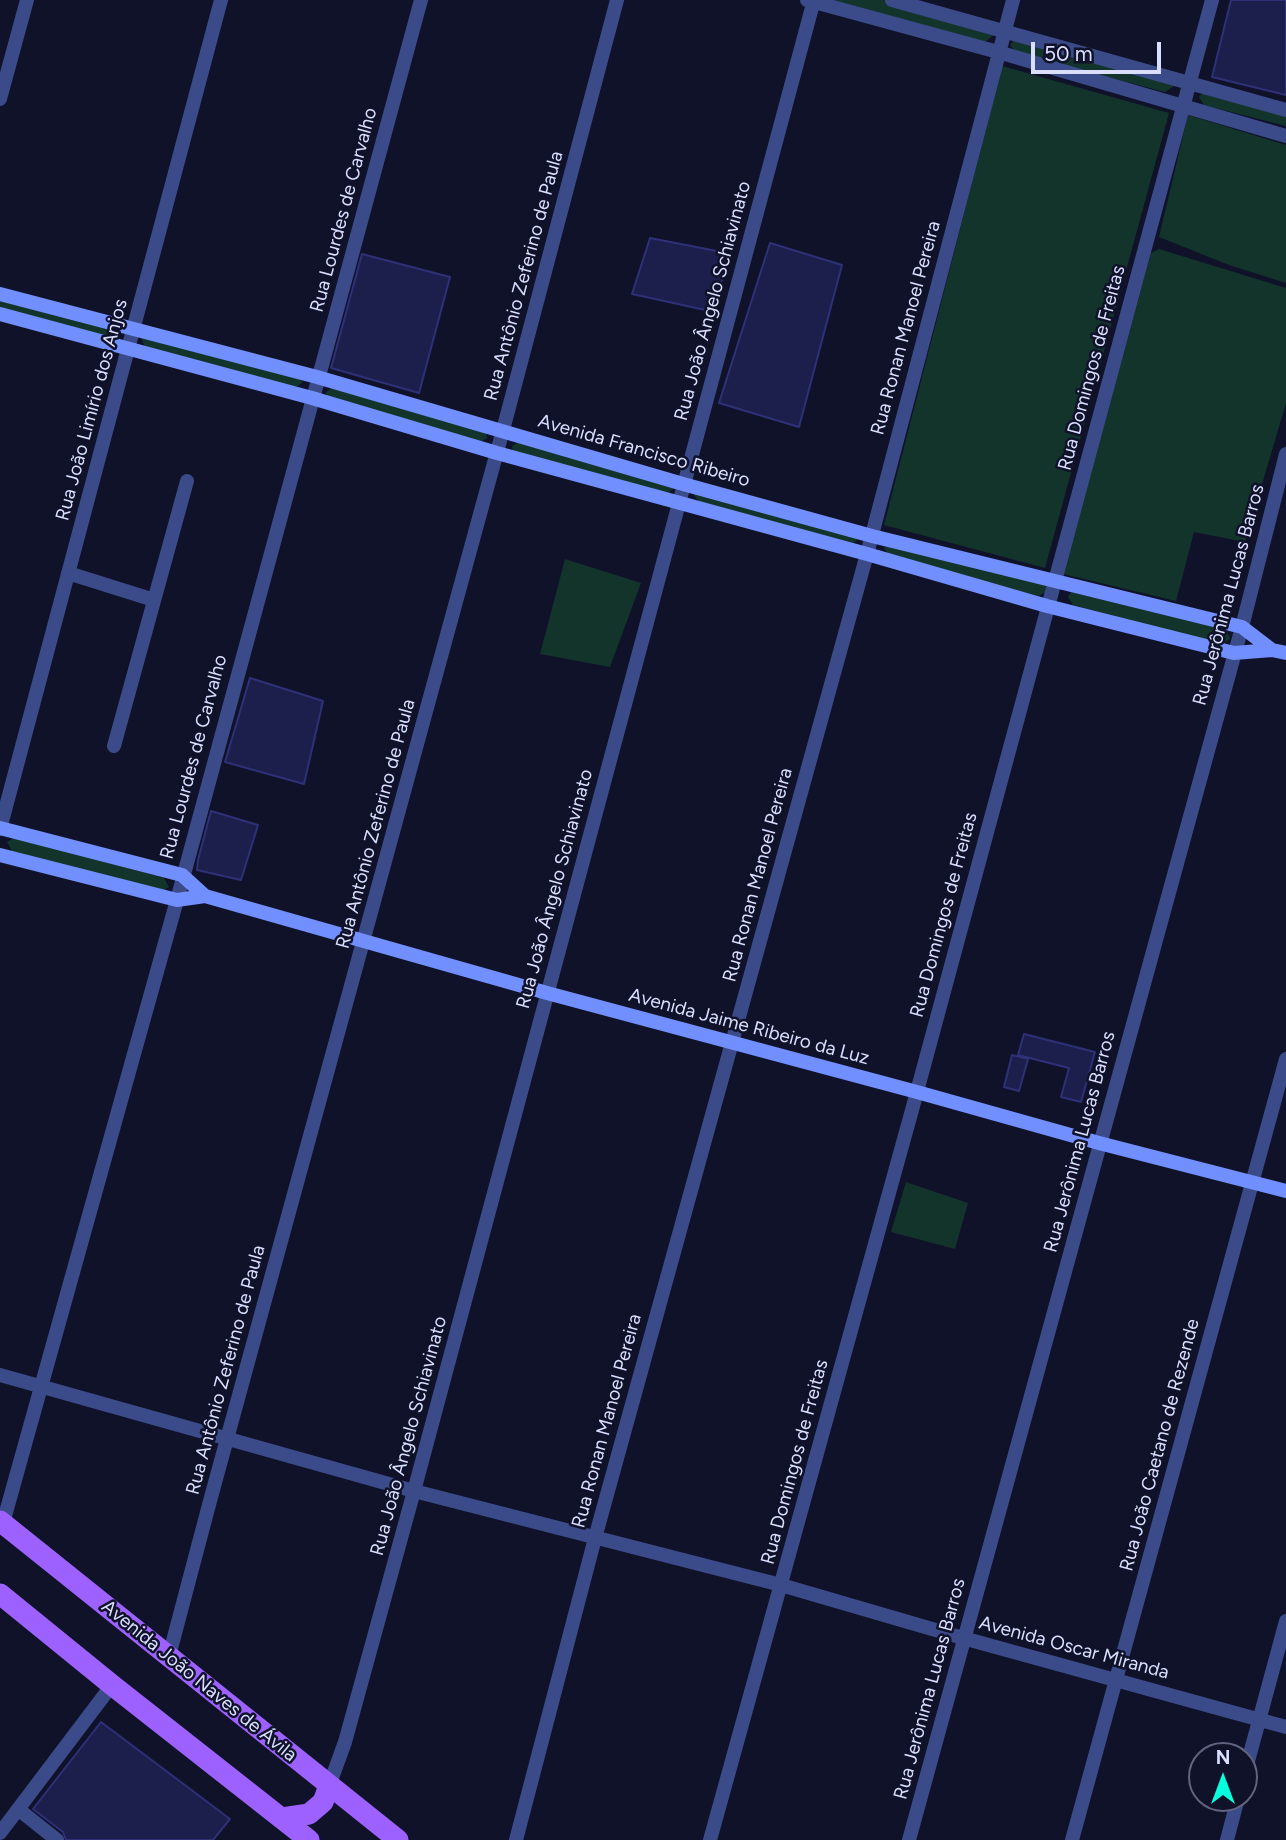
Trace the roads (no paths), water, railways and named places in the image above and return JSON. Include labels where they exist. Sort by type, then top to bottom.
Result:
[{"type":"main road","name":"Avenida João Naves de Ávila","points":[[1,1522],[398,1840]]},
{"type":"main road","points":[[0,1594],[309,1840]]},
{"type":"main road","points":[[282,1818],[309,1814],[323,1802],[329,1786]]},
{"type":"street","points":[[0,99],[27,0]]},
{"type":"street","name":"Rua João Limírio dos Anjos","points":[[0,829],[222,0]]},
{"type":"street","name":"Rua Lourdes de Carvalho","points":[[1,1522],[42,1387],[177,900],[421,0]]},
{"type":"street","name":"Rua Antônio Zeferino de Paula","points":[[169,1656],[497,453],[617,0]]},
{"type":"street","points":[[892,0],[1286,110]]},
{"type":"street","name":"Rua Ronan Manoel Pereira","points":[[516,1840],[595,1538],[872,536],[1013,0]]},
{"type":"street","name":"Rua Domingos de Freitas","points":[[710,1840],[917,1092],[1212,0]]},
{"type":"street","points":[[811,1],[1286,136]]},
{"type":"street","name":"Rua João Ângelo Schiavinato","points":[[329,1786],[345,1742],[414,1491],[811,1]]},
{"type":"street","name":"Avenida Francisco Ribeiro","points":[[0,294],[317,377],[872,536],[1242,627],[1279,651]]},
{"type":"street","name":"Avenida Francisco Ribeiro","points":[[0,314],[312,398],[497,453],[1047,606],[1234,653],[1279,651]]},
{"type":"street","name":"Rua Jerônima Lucas Barros","points":[[909,1840],[1283,478],[1286,454]]},
{"type":"street","points":[[114,746],[187,481]]},
{"type":"street","points":[[68,573],[154,600]]},
{"type":"street","points":[[1151,632],[1157,607]]},
{"type":"street","name":"Avenida Jaime Ribeiro da Luz","points":[[0,829],[182,875],[205,896]]},
{"type":"street","name":"Avenida Jaime Ribeiro da Luz","points":[[0,855],[177,900],[205,896],[547,993],[1286,1191]]},
{"type":"street","name":"Rua João Caetano de Rezende","points":[[1072,1840],[1286,1059]]},
{"type":"street","name":"Avenida Oscar Miranda","points":[[0,1375],[227,1441],[781,1585],[1286,1727]]},
{"type":"street","points":[[1253,1742],[1286,1621]]},
{"type":"street","points":[[0,1833],[112,1685]]},
{"type":"street","points":[[18,1809],[57,1840]]},
{"type":"street","points":[[1227,1840],[1234,1812]]}]
